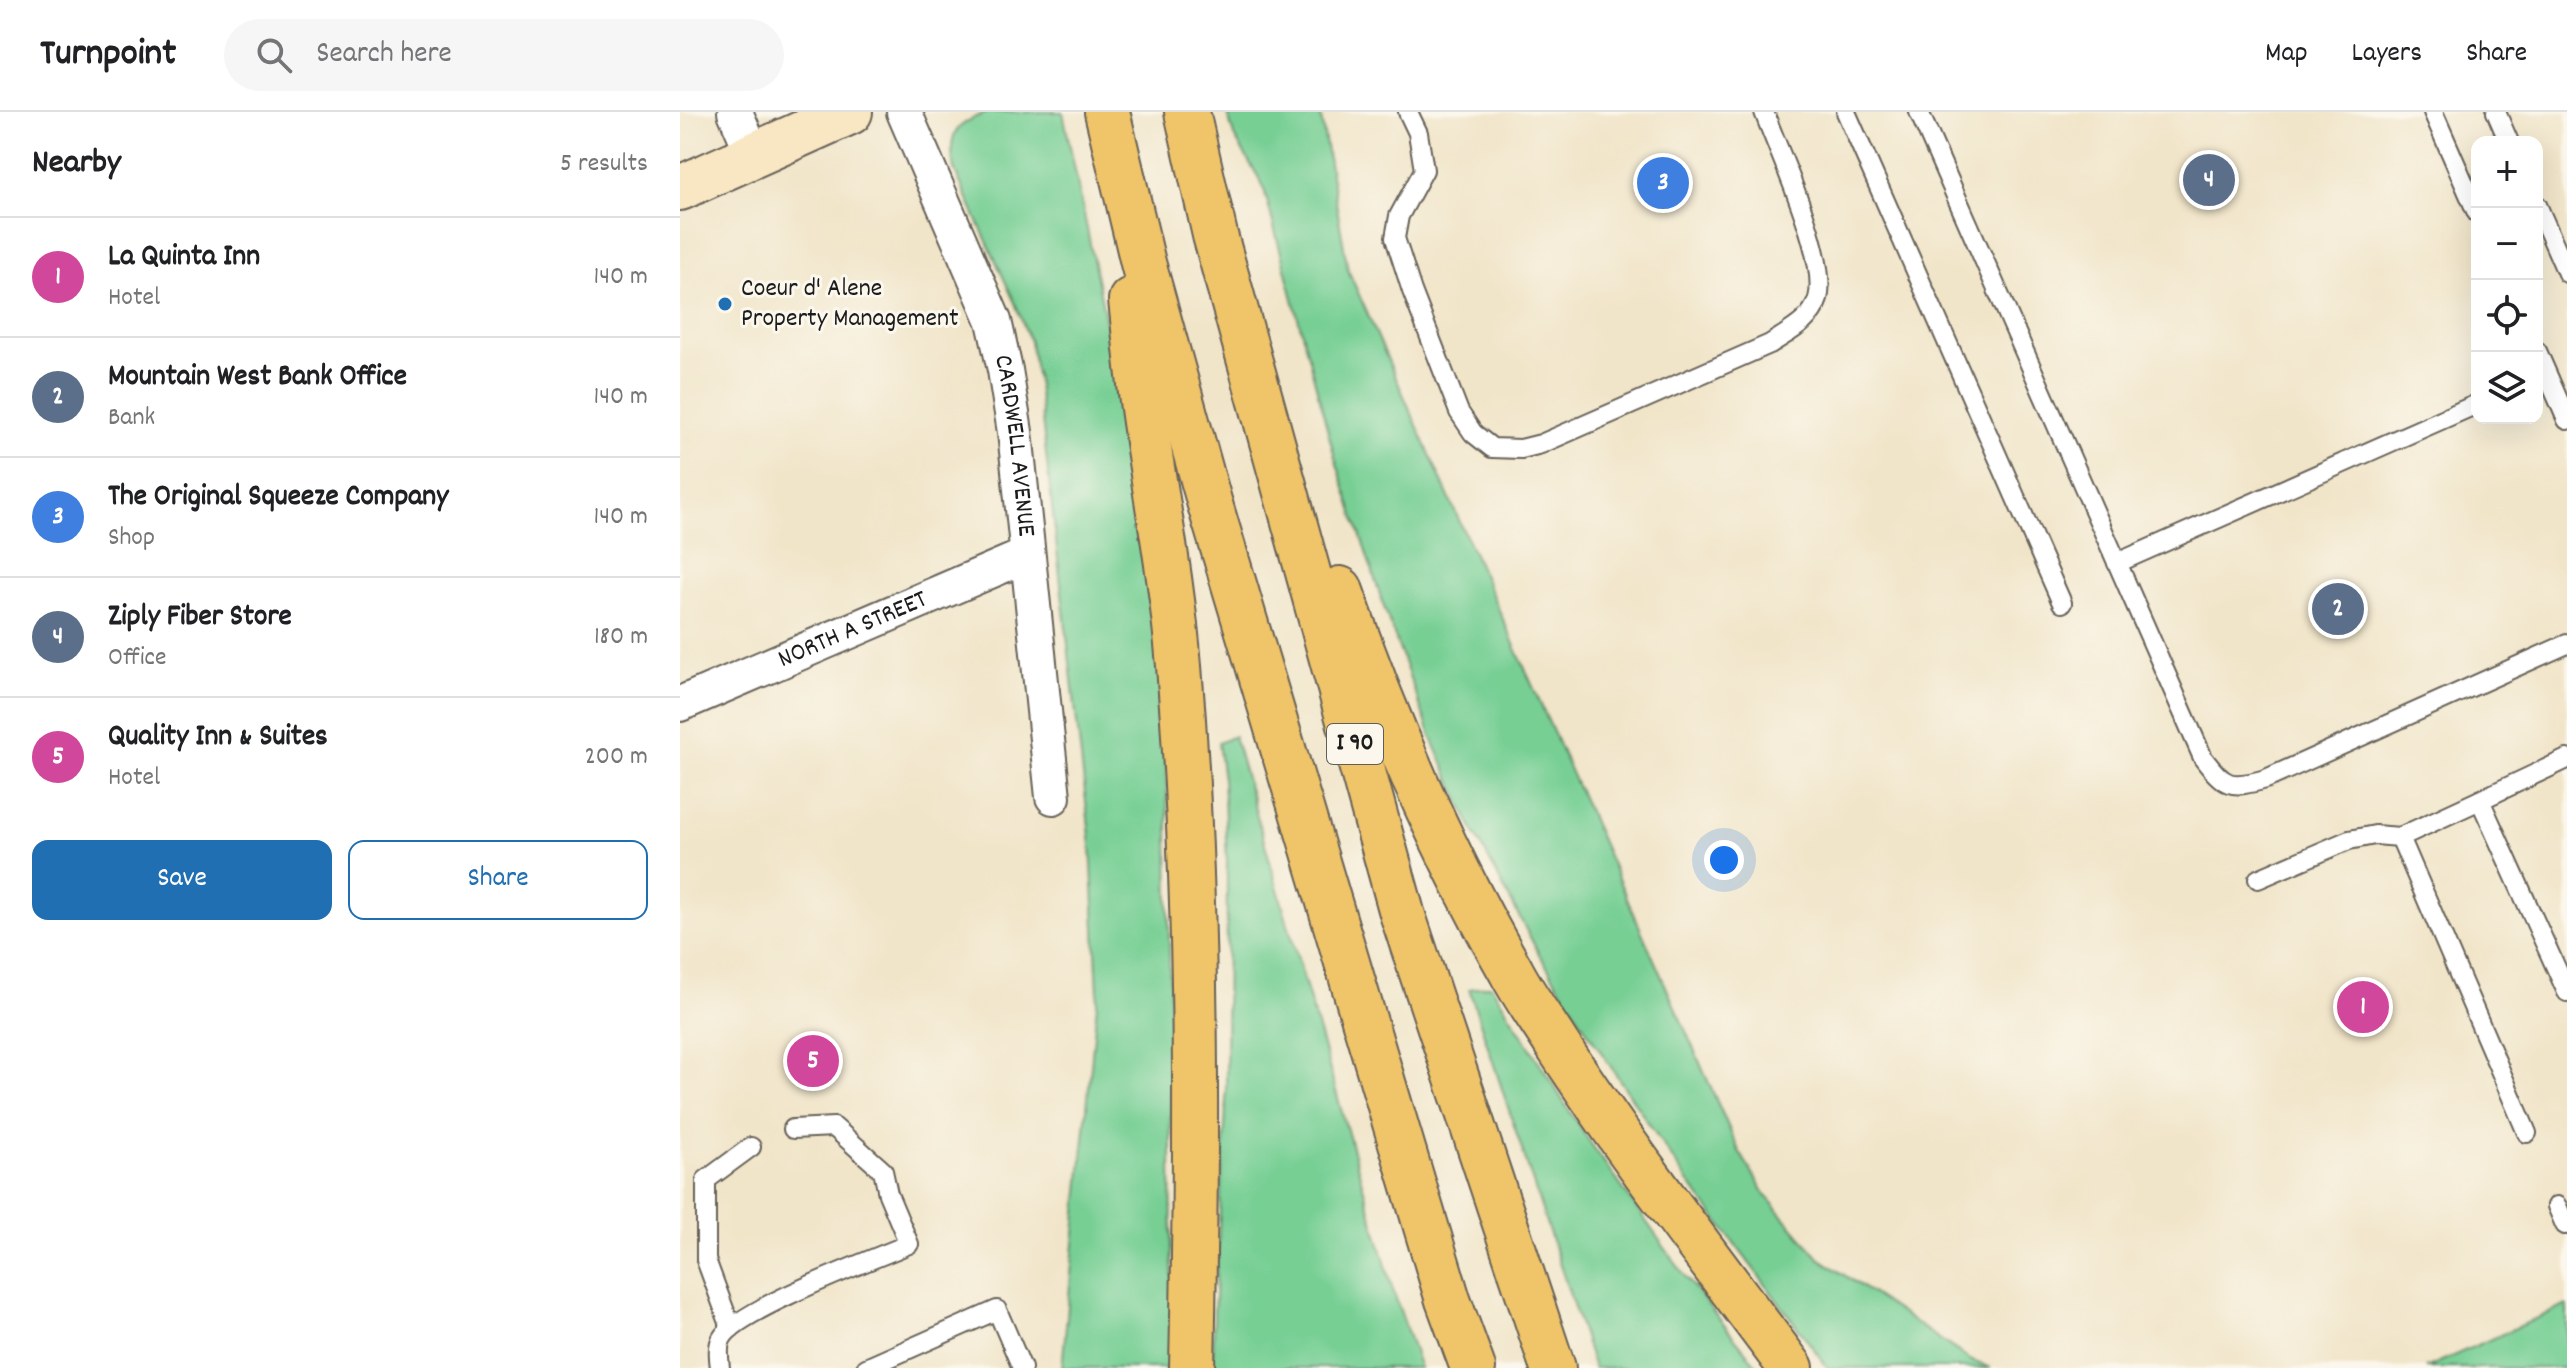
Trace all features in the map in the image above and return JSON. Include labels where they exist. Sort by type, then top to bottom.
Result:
[{"type":"highway","name":"I 90","points":[[1187,112],[1215,235],[1402,913],[1553,1368]]},
{"type":"highway","name":"I 90","points":[[1111,129],[1143,263],[1209,501],[1444,1285],[1473,1368]]},
{"type":"highway","points":[[1111,129],[1143,407],[1179,662],[1190,813],[1194,939],[1192,1368]]},
{"type":"highway","name":"I 90","points":[[1215,235],[1366,663],[1407,765],[1460,878],[1512,974],[1606,1120],[1791,1368]]},
{"type":"main road","points":[[680,188],[850,112]]},
{"type":"street","points":[[735,112],[754,156]]},
{"type":"street","name":"CARDWELL AVENUE","points":[[904,112],[994,321],[1005,370],[1015,432],[1053,797]]},
{"type":"street","name":"NORTH A STREET","points":[[680,704],[1027,555]]},
{"type":"lane","points":[[1408,112],[1418,133],[1424,170],[1399,216],[1395,238],[1412,291],[1459,412],[1473,433],[1492,448],[1521,449],[1541,444],[1770,344],[1804,323],[1818,300],[1819,280],[1814,246],[1764,112]]},
{"type":"lane","points":[[1846,112],[2062,603]]},
{"type":"lane","points":[[1919,112],[2203,758],[2220,780],[2243,786],[2266,779],[2567,644]]},
{"type":"lane","points":[[2433,112],[2475,208]]},
{"type":"lane","points":[[2496,112],[2506,136]]},
{"type":"lane","points":[[2538,208],[2567,273]]},
{"type":"lane","points":[[2543,378],[2567,420]]},
{"type":"lane","points":[[2117,563],[2471,407]]},
{"type":"lane","points":[[2258,879],[2349,840],[2375,835],[2400,837],[2567,759]]},
{"type":"lane","points":[[2480,800],[2566,986]]},
{"type":"lane","points":[[2400,837],[2527,1133]]},
{"type":"lane","points":[[720,1368],[718,1354],[721,1338],[757,1310],[909,1244],[888,1194],[883,1171],[834,1127],[793,1129]]},
{"type":"lane","points":[[731,1328],[706,1260],[706,1180],[751,1147]]},
{"type":"lane","points":[[2557,1206],[2567,1224]]},
{"type":"lane","points":[[866,1368],[997,1310],[1022,1368]]},
{"type":"green space","points":[[988,112],[1063,112],[1136,468],[1163,684],[1168,820],[1173,1368],[1062,1368],[1098,993],[1091,845],[1038,385],[1030,342],[954,169],[952,147],[956,132],[968,121]]},
{"type":"green space","points":[[1227,112],[1320,112],[1348,270],[1739,1151],[1767,1197],[1819,1258],[1972,1361],[1991,1368],[1828,1368],[1681,1172],[1539,954],[1470,824],[1431,736],[1335,458],[1263,185],[1234,136]]},
{"type":"green space","points":[[1234,736],[1393,1290],[1420,1368],[1213,1368],[1226,1108],[1227,861],[1218,743]]},
{"type":"green space","points":[[1491,985],[1582,1131],[1687,1279],[1759,1368],[1594,1368],[1469,989]]},
{"type":"green space","points":[[2567,1305],[2567,1368],[2426,1368]]},
{"type":"place","name":"Ziply Fiber Store","points":[[2209,180]]},
{"type":"place","name":"The Original Squeeze Company","points":[[1663,183]]},
{"type":"place","name":"Coeur d' Alene Property Management","points":[[725,304]]},
{"type":"place","name":"Mountain West Bank Office","points":[[2338,609]]},
{"type":"place","name":"La Quinta Inn","points":[[2363,1007]]},
{"type":"place","name":"Quality Inn & Suites","points":[[813,1061]]}]
